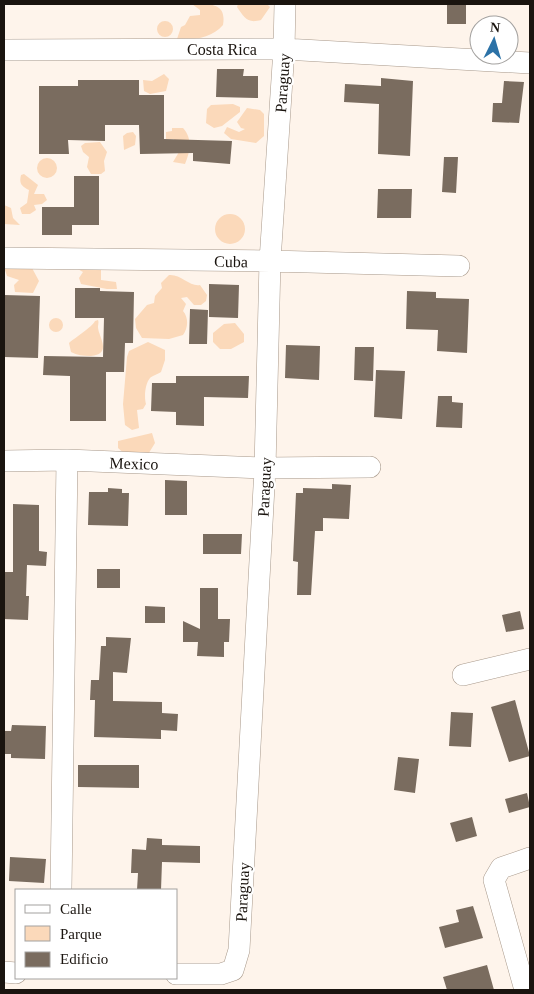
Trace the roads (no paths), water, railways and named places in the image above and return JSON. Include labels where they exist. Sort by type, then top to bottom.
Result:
[{"type":"street","name":"Paraguay","points":[[178,974],[221,974],[233,970],[239,950],[265,468],[270,261],[284,49],[285,4]]},
{"type":"street","name":"Costa Rica","points":[[4,50],[284,49],[530,63]]},
{"type":"street","name":"Cuba","points":[[4,258],[270,261],[459,266]]},
{"type":"street","name":"Mexico","points":[[4,461],[68,460],[265,468],[370,467]]},
{"type":"street","points":[[61,889],[68,460]]},
{"type":"street","points":[[463,675],[530,659]]},
{"type":"street","points":[[525,990],[494,880],[501,868],[530,858]]}]
